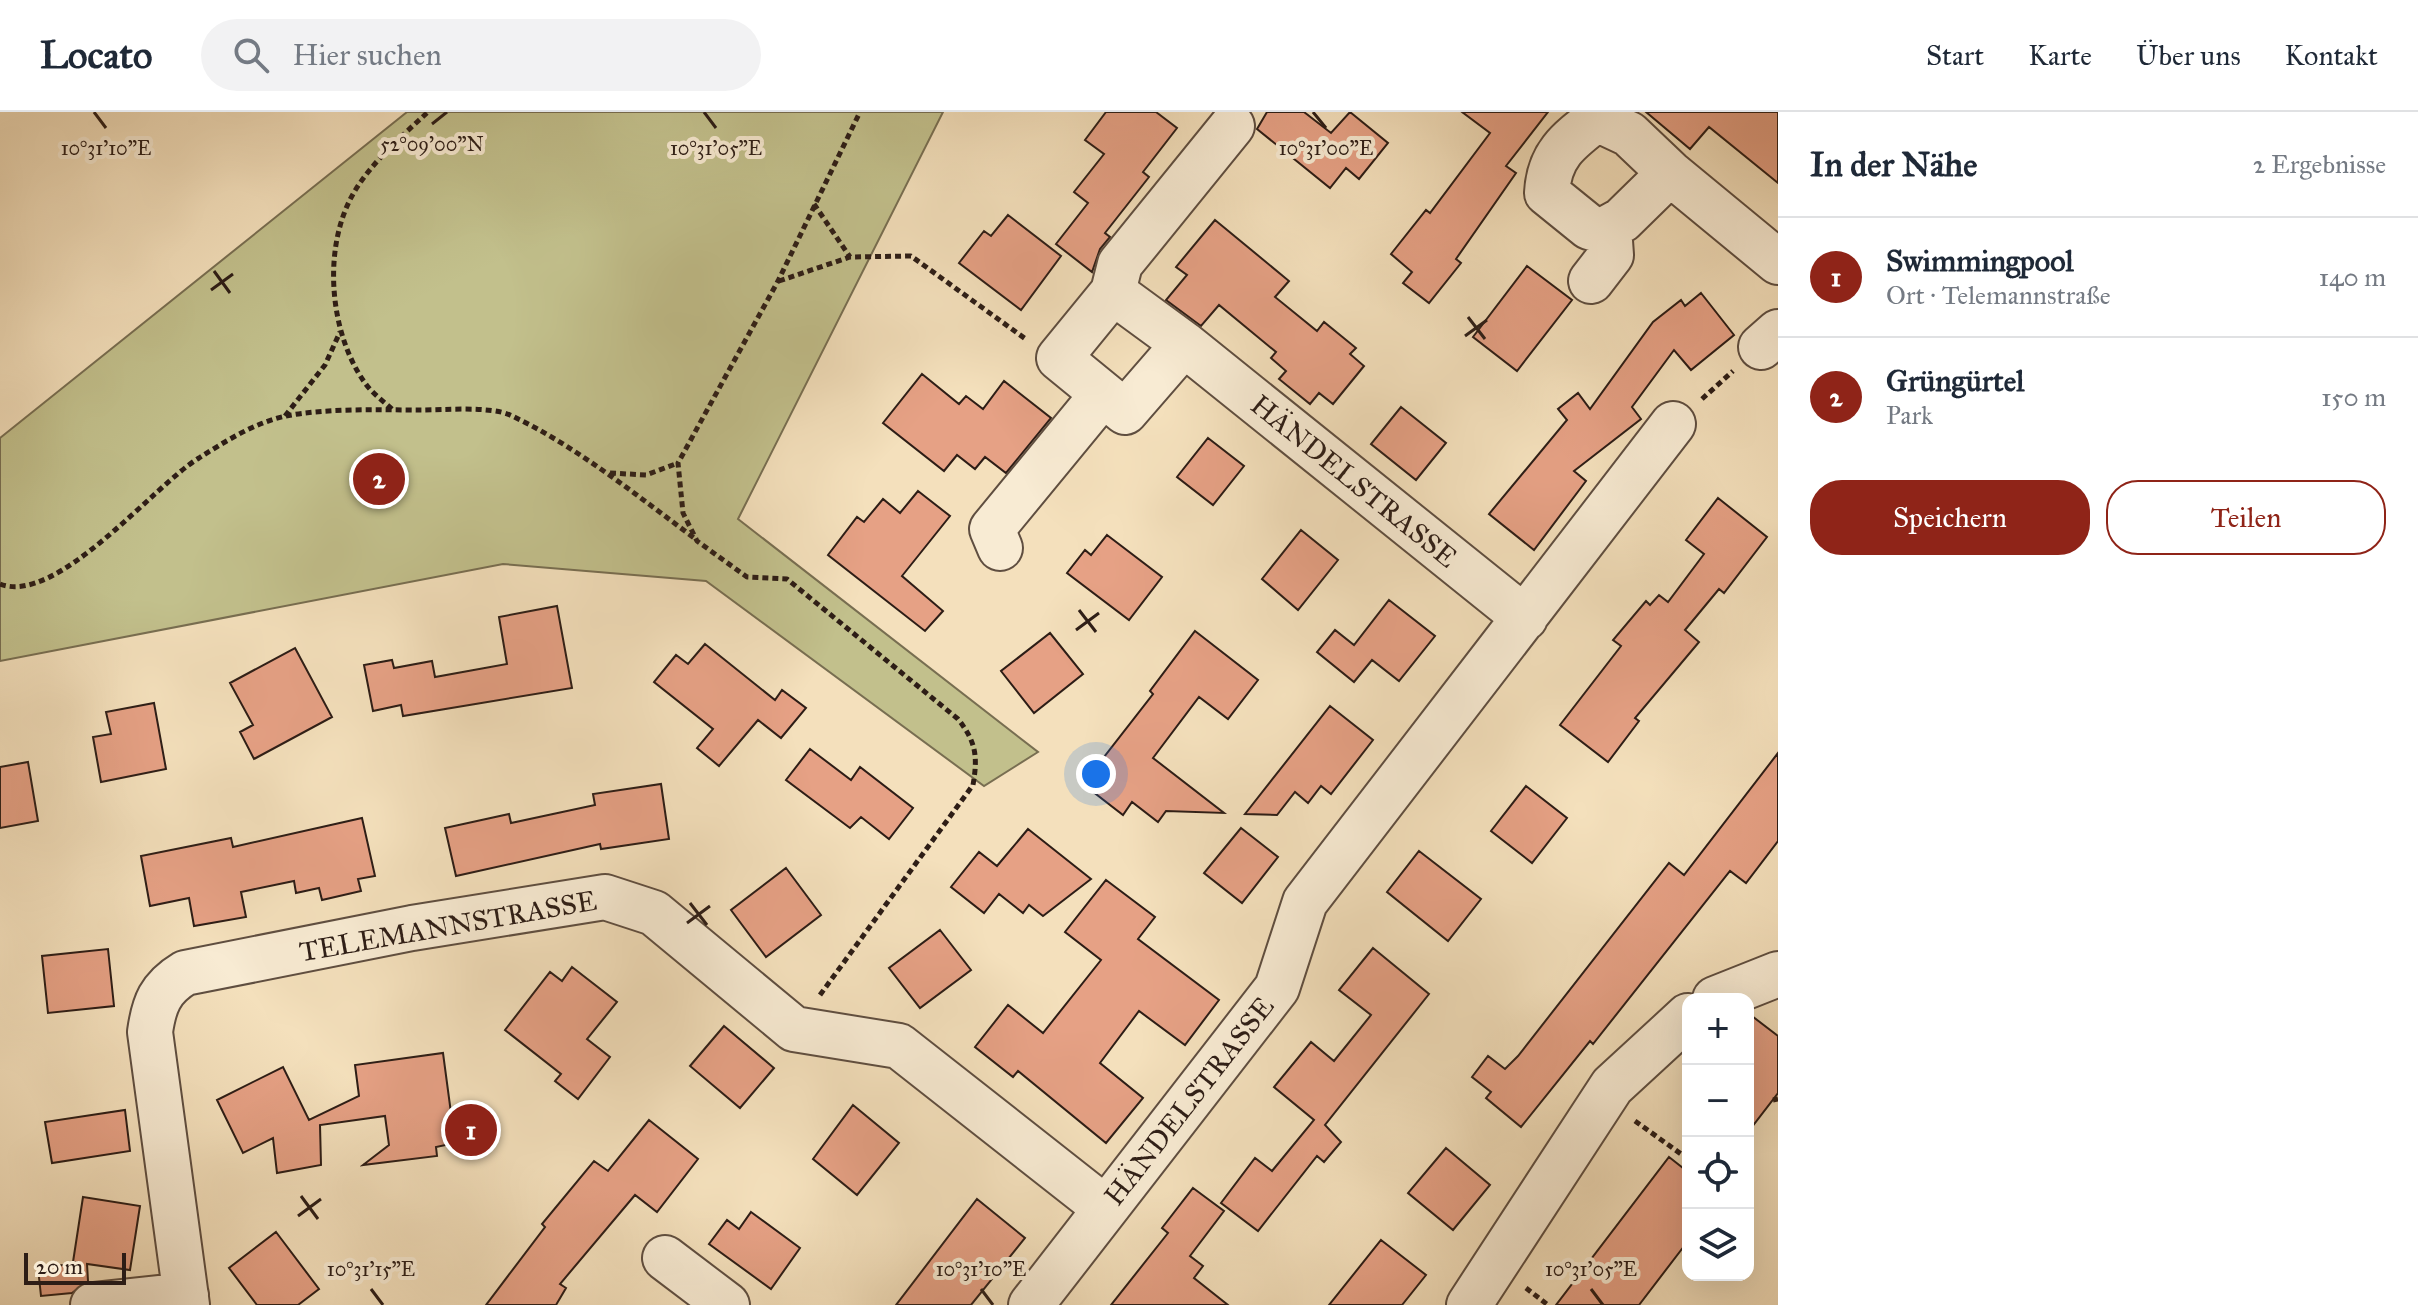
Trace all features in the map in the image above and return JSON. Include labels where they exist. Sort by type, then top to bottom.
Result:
[{"type":"street","points":[[1670,173],[1622,220],[1602,231],[1589,227],[1547,193],[1548,168],[1577,134],[1597,119],[1629,134],[1670,173],[1778,262]]},
{"type":"street","points":[[1184,344],[1125,412],[1059,358],[1113,292],[1120,264],[1232,126]]},
{"type":"street","points":[[1591,281],[1611,255],[1609,227]]},
{"type":"street","name":"HÄNDELSTRASSE","points":[[1113,292],[1184,344],[1525,618]]},
{"type":"street","points":[[1000,548],[992,529],[1103,394]]},
{"type":"street","name":"HÄNDELSTRASSE","points":[[1031,1305],[1277,988],[1305,902],[1673,424]]},
{"type":"street","name":"TELEMANNSTRASSE","points":[[187,1300],[150,1032],[154,1005],[166,984],[185,973],[412,928],[605,897],[654,913],[794,1029]]},
{"type":"street","points":[[1730,993],[1778,974]]},
{"type":"street","points":[[1469,1305],[1612,1086],[1682,1022]]},
{"type":"street","points":[[794,1029],[899,1046],[1105,1208]]},
{"type":"street","points":[[665,1258],[727,1305]]},
{"type":"street","points":[[93,1305],[187,1300]]},
{"type":"path","points":[[393,410],[367,385],[340,331],[335,294],[337,253],[344,214],[372,167],[428,112]]},
{"type":"path","points":[[697,541],[683,513],[678,463],[778,281],[860,112]]},
{"type":"path","points":[[814,204],[850,257]]},
{"type":"path","points":[[778,281],[850,257],[911,256],[1036,347],[1059,358]]},
{"type":"path","points":[[285,416],[325,365],[340,331]]},
{"type":"path","points":[[1673,424],[1770,340]]},
{"type":"path","points":[[0,584],[11,589],[63,569],[131,519],[195,460],[234,438],[285,416],[393,410],[508,414],[606,473],[747,577],[787,579],[958,719],[973,738],[978,759],[973,785],[794,1029]]},
{"type":"path","points":[[606,473],[646,475],[678,463]]},
{"type":"path","points":[[1633,1119],[1682,1155]]},
{"type":"shaded area","points":[[407,112],[943,112],[738,519],[1038,752],[984,786],[706,581],[503,564],[0,661],[0,438]]},
{"type":"building","points":[[1106,112],[1156,112],[1177,128],[1143,172],[1149,177],[1105,233],[1110,237],[1100,249],[1092,272],[1056,244],[1088,203],[1074,192],[1104,154],[1085,140]]},
{"type":"building","points":[[1267,112],[1304,112],[1331,133],[1350,112],[1388,143],[1359,179],[1346,168],[1330,188],[1257,129]]},
{"type":"building","points":[[1462,112],[1548,112],[1506,166],[1516,173],[1456,259],[1461,263],[1429,303],[1403,283],[1412,272],[1391,254],[1426,210],[1430,213],[1490,133]]},
{"type":"building","points":[[1646,112],[1778,112],[1778,183],[1709,127],[1690,149]]},
{"type":"building","points":[[1008,215],[1061,256],[1021,310],[959,263],[984,231],[991,236]]},
{"type":"building","points":[[1215,220],[1289,281],[1275,297],[1317,331],[1324,322],[1356,348],[1350,354],[1364,366],[1333,404],[1319,393],[1310,404],[1279,379],[1286,371],[1271,358],[1276,352],[1219,305],[1201,326],[1166,300],[1187,275],[1176,267]]},
{"type":"building","points":[[1527,266],[1572,300],[1517,371],[1473,337]]},
{"type":"building","points":[[1701,293],[1734,335],[1691,370],[1674,350],[1632,407],[1641,419],[1574,471],[1586,481],[1534,550],[1489,514],[1567,420],[1558,409],[1578,393],[1590,409],[1653,322],[1681,300],[1685,306]]},
{"type":"building","points":[[922,374],[959,404],[966,396],[983,409],[1004,381],[1051,418],[1006,473],[985,457],[975,469],[957,455],[944,471],[883,423]]},
{"type":"building","points":[[1401,407],[1446,443],[1416,480],[1371,444]]},
{"type":"building","points":[[1208,438],[1244,466],[1213,505],[1177,477]]},
{"type":"building","points":[[918,491],[950,516],[902,576],[943,611],[925,631],[828,555],[857,517],[864,522],[883,499],[900,513]]},
{"type":"building","points":[[1718,498],[1767,537],[1724,593],[1719,589],[1685,630],[1699,642],[1635,718],[1639,721],[1608,762],[1560,725],[1621,646],[1613,640],[1646,601],[1650,605],[1659,595],[1668,602],[1704,554],[1686,540]]},
{"type":"building","points":[[1301,530],[1338,560],[1298,610],[1262,579]]},
{"type":"building","points":[[1107,535],[1162,577],[1129,620],[1067,573],[1085,550],[1091,555]]},
{"type":"building","points":[[1389,600],[1435,636],[1399,681],[1372,660],[1354,682],[1317,652],[1335,630],[1354,645]]},
{"type":"building","points":[[557,606],[572,688],[403,716],[401,705],[373,711],[364,665],[392,660],[394,668],[432,661],[435,677],[507,664],[499,617]]},
{"type":"building","points":[[1195,631],[1258,680],[1228,719],[1199,697],[1153,758],[1224,813],[1166,811],[1158,822],[1132,802],[1123,815],[1083,784],[1153,694],[1150,691]]},
{"type":"building","points":[[1050,633],[1083,674],[1034,713],[1001,671]]},
{"type":"building","points":[[705,644],[775,700],[782,690],[806,708],[781,738],[758,720],[719,766],[697,748],[713,729],[654,682],[676,655],[688,664]]},
{"type":"building","points":[[295,648],[332,717],[254,759],[240,732],[253,725],[230,683]]},
{"type":"building","points":[[154,703],[166,769],[101,782],[93,737],[111,734],[106,712]]},
{"type":"building","points":[[1330,706],[1373,740],[1331,794],[1321,786],[1308,803],[1295,792],[1277,815],[1245,814]]},
{"type":"building","points":[[810,749],[851,780],[860,767],[913,808],[889,839],[861,817],[850,828],[786,780]]},
{"type":"building","points":[[1778,753],[1778,841],[1746,883],[1730,871],[1593,1044],[1590,1041],[1521,1127],[1486,1098],[1491,1092],[1472,1077],[1488,1056],[1505,1069],[1518,1056],[1669,863],[1684,875]]},
{"type":"building","points":[[28,762],[38,821],[0,828],[0,767]]},
{"type":"building","points":[[661,784],[669,839],[601,849],[600,844],[456,876],[445,828],[509,814],[511,823],[595,805],[593,794]]},
{"type":"building","points":[[1526,786],[1567,818],[1532,863],[1491,831]]},
{"type":"building","points":[[362,818],[375,876],[358,879],[361,891],[322,900],[319,888],[296,893],[294,881],[241,892],[246,917],[194,926],[189,898],[150,906],[141,856],[231,838],[233,847]]},
{"type":"building","points":[[1241,828],[1278,857],[1242,903],[1204,873]]},
{"type":"building","points":[[1028,829],[1091,879],[1043,916],[1029,905],[1023,913],[999,894],[984,913],[951,887],[979,852],[997,866]]},
{"type":"building","points":[[1419,851],[1481,899],[1448,941],[1387,892]]},
{"type":"building","points":[[786,868],[821,915],[766,957],[731,910]]},
{"type":"building","points":[[1106,880],[1155,917],[1138,939],[1219,1000],[1185,1045],[1139,1011],[1100,1063],[1143,1098],[1106,1143],[1018,1071],[1013,1077],[975,1047],[1008,1005],[1043,1033],[1101,960],[1065,932]]},
{"type":"building","points":[[940,930],[971,970],[920,1008],[889,968]]},
{"type":"building","points":[[1373,948],[1429,994],[1325,1125],[1341,1142],[1324,1162],[1317,1156],[1258,1231],[1221,1203],[1255,1158],[1272,1171],[1314,1120],[1274,1087],[1311,1042],[1334,1061],[1371,1015],[1339,990]]},
{"type":"building","points":[[108,949],[114,1006],[48,1013],[42,956]]},
{"type":"building","points":[[572,967],[617,1002],[587,1039],[610,1057],[578,1099],[555,1081],[561,1074],[505,1030],[550,972],[562,981]]},
{"type":"building","points":[[1754,1018],[1778,1036],[1778,1093],[1754,1124]]},
{"type":"building","points":[[724,1026],[774,1068],[740,1108],[690,1066]]},
{"type":"building","points":[[443,1053],[455,1143],[436,1147],[437,1156],[363,1165],[389,1145],[385,1116],[320,1125],[321,1165],[277,1173],[273,1138],[243,1153],[217,1100],[283,1067],[309,1120],[359,1096],[355,1065]]},
{"type":"building","points":[[853,1105],[899,1143],[857,1195],[813,1159]]},
{"type":"building","points":[[125,1110],[130,1151],[52,1163],[45,1122]]},
{"type":"building","points":[[649,1120],[698,1159],[657,1212],[635,1195],[560,1284],[566,1288],[556,1305],[486,1305],[545,1227],[542,1224],[594,1161],[608,1171]]},
{"type":"building","points":[[1446,1148],[1490,1185],[1453,1230],[1408,1193]]},
{"type":"building","points":[[1669,1157],[1682,1167],[1682,1249],[1639,1305],[1556,1305]]},
{"type":"building","points":[[1193,1188],[1224,1211],[1190,1256],[1203,1266],[1194,1278],[1228,1305],[1111,1305],[1168,1233],[1162,1228]]},
{"type":"building","points":[[83,1197],[140,1206],[130,1270],[87,1264],[88,1281],[72,1293],[41,1296],[38,1268],[80,1263],[73,1262]]},
{"type":"building","points":[[977,1199],[1025,1238],[971,1305],[896,1305]]},
{"type":"building","points":[[751,1212],[800,1248],[771,1289],[709,1244],[727,1220],[739,1229]]},
{"type":"building","points":[[276,1232],[319,1289],[298,1305],[257,1305],[229,1268]]},
{"type":"building","points":[[1381,1240],[1426,1275],[1402,1305],[1329,1305]]},
{"type":"place","name":"Grüngürtel","points":[[379,479]]},
{"type":"place","name":"Swimmingpool","points":[[471,1130]]}]
